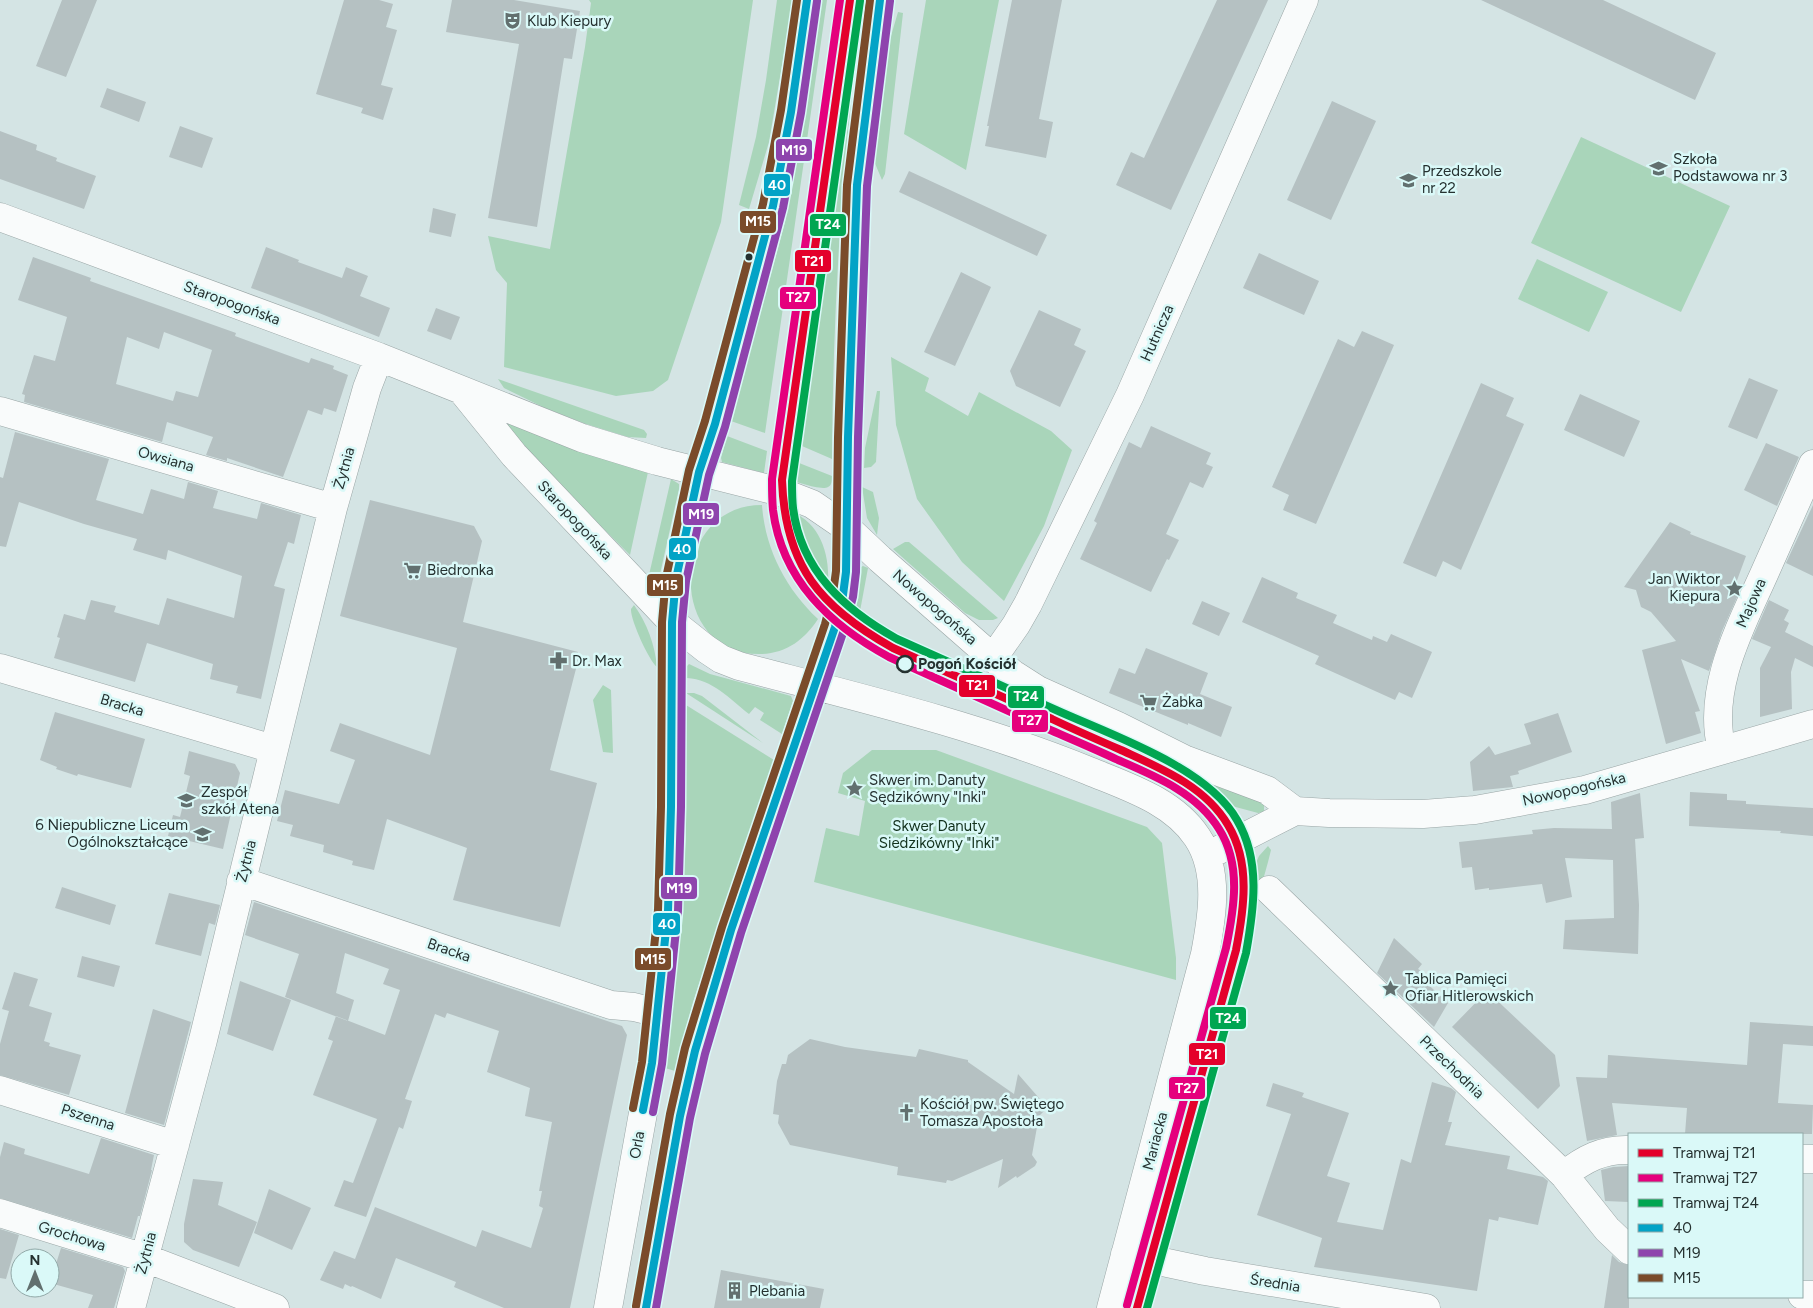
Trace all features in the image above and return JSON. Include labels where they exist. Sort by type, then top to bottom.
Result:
[{"type":"street","name":"Orla","points":[[608,1308],[652,1062],[658,1013],[668,901],[671,807],[672,622],[676,578],[699,472],[715,424],[773,206],[791,112],[807,0]]},
{"type":"street","points":[[646,1308],[680,1116],[695,1050],[731,930],[835,627],[843,595],[846,572],[848,427],[857,185],[880,0]]},
{"type":"street","name":"Hutnicza","points":[[994,658],[1028,604],[1130,395],[1304,0]]},
{"type":"street","name":"Staropogońska","points":[[0,217],[379,357],[582,438],[699,472]]},
{"type":"street","name":"Żytnia","points":[[131,1308],[175,1146],[333,508],[367,388],[379,357]]},
{"type":"street","name":"Staropogońska","points":[[462,391],[514,455],[672,622],[721,659],[739,666],[815,686]]},
{"type":"street","name":"Owsiana","points":[[0,411],[333,508]]},
{"type":"street","name":"Majowa","points":[[1722,750],[1717,718],[1723,680],[1733,644],[1813,464]]},
{"type":"street","name":"Nowopogońska","points":[[699,472],[782,492],[812,504],[847,528],[994,658],[1013,674],[1038,690],[1118,726],[1184,759],[1268,790],[1295,811],[1423,814],[1475,810],[1585,790],[1813,724]]},
{"type":"street","name":"Bracka","points":[[0,668],[273,749]]},
{"type":"street","points":[[815,686],[976,730],[1036,749],[1124,786],[1163,804],[1182,818],[1198,837],[1207,856],[1295,811]]},
{"type":"street","name":"Mariacka","points":[[1111,1308],[1205,954],[1213,916],[1212,881],[1207,856]]},
{"type":"street","name":"Bracka","points":[[241,881],[611,1005],[634,1007],[658,1013]]},
{"type":"street","name":"Przechodnia","points":[[1269,890],[1564,1175],[1607,1229],[1628,1249]]},
{"type":"street","name":"Pszenna","points":[[0,1090],[175,1146]]},
{"type":"street","points":[[1564,1175],[1579,1163],[1599,1153],[1628,1150]]},
{"type":"street","name":"Grochowa","points":[[0,1213],[145,1258],[275,1308]]},
{"type":"street","name":"Średnia","points":[[1124,1254],[1205,1271],[1426,1308]]},
{"type":"green space","points":[[589,0],[753,0],[721,222],[668,380],[653,391],[616,396],[504,367],[507,283],[496,270],[488,236],[550,249],[585,47],[591,3]]},
{"type":"green space","points":[[777,0],[793,0],[769,142],[749,209],[739,205],[756,137]]},
{"type":"green space","points":[[822,0],[827,0],[765,433],[731,421],[785,222],[807,106]]},
{"type":"green space","points":[[858,0],[864,0],[844,171],[834,344],[832,459],[795,443]]},
{"type":"green space","points":[[926,0],[999,0],[966,170],[904,134]]},
{"type":"green space","points":[[898,12],[903,13],[885,174],[882,180],[874,161],[886,53]]},
{"type":"green space","points":[[1581,137],[1730,206],[1681,312],[1531,243]]},
{"type":"green space","points":[[1537,259],[1608,292],[1589,332],[1518,299]]},
{"type":"green space","points":[[891,357],[929,378],[925,391],[968,416],[979,392],[1051,431],[1072,450],[1044,526],[1004,601],[962,562],[917,499],[896,425]]},
{"type":"green space","points":[[498,379],[644,430],[647,434],[646,438],[628,437],[586,424],[545,408],[504,388]]},
{"type":"green space","points":[[877,391],[880,391],[876,462],[871,467],[864,468],[865,448]]},
{"type":"green space","points":[[496,416],[648,472],[630,555],[536,462]]},
{"type":"green space","points":[[727,436],[767,451],[764,473],[722,462],[721,458]]},
{"type":"green space","points":[[789,459],[832,476],[830,485],[820,488],[786,479]]},
{"type":"green space","points":[[671,479],[679,484],[679,489],[658,583],[649,575]]},
{"type":"green space","points":[[862,487],[873,492],[879,518],[877,535],[867,518]]},
{"type":"green space","points":[[762,505],[768,537],[779,567],[796,595],[818,619],[795,644],[779,651],[762,654],[731,648],[708,632],[695,608],[691,581],[695,553],[709,529],[731,512]]},
{"type":"green space","points":[[786,510],[808,522],[822,542],[828,567],[827,592],[806,564],[792,532]]},
{"type":"green space","points":[[905,542],[909,542],[998,618],[979,620],[965,613],[893,549]]},
{"type":"green space","points":[[861,567],[868,568],[858,622],[852,618]]},
{"type":"green space","points":[[634,605],[650,634],[657,667],[649,657],[637,630],[631,609]]},
{"type":"green space","points":[[689,664],[710,674],[791,696],[793,701],[782,734],[760,720],[764,713],[755,707],[749,714],[713,686],[696,679],[687,678],[687,666]]},
{"type":"green space","points":[[603,685],[611,690],[613,753],[603,752],[593,700]]},
{"type":"green space","points":[[686,693],[702,696],[763,743]]},
{"type":"green space","points":[[686,705],[774,760],[693,1002],[675,1071],[665,1068],[677,964],[686,837]]},
{"type":"green space","name":"Skwer Danuty Siedzikówny \"Inki\"","points":[[872,750],[936,750],[1147,827],[1162,843],[1176,958],[1176,980],[814,882],[826,828],[859,836],[865,801],[838,793],[843,773]]},
{"type":"green space","points":[[1187,772],[1258,798],[1264,804],[1264,812],[1258,813],[1217,802],[1185,777]]},
{"type":"green space","points":[[1268,846],[1271,850],[1268,862],[1161,1250],[1158,1248],[1163,1232],[1154,1229],[1229,957],[1239,912],[1248,913],[1250,876],[1259,856]]},
{"type":"green space","points":[[1152,1273],[1154,1273],[1144,1308],[1132,1308],[1138,1288],[1147,1291]]},
{"type":"building","points":[[62,0],[97,0],[66,77],[36,66]]},
{"type":"building","points":[[344,0],[379,0],[393,4],[386,27],[397,30],[381,85],[393,88],[383,120],[361,113],[363,108],[316,94]]},
{"type":"building","points":[[452,0],[514,0],[580,11],[572,59],[564,58],[537,227],[488,218],[519,44],[446,32]]},
{"type":"building","points":[[1012,0],[1062,0],[1039,119],[1053,122],[1046,158],[985,146],[989,126],[987,126]]},
{"type":"building","points":[[1217,0],[1268,0],[1171,210],[1116,185],[1131,152],[1144,158]]},
{"type":"building","points":[[1481,0],[1603,0],[1716,53],[1695,100]]},
{"type":"building","points":[[107,88],[146,102],[139,122],[100,107]]},
{"type":"building","points":[[1332,101],[1376,121],[1331,220],[1287,200]]},
{"type":"building","points":[[180,126],[213,138],[202,168],[169,157]]},
{"type":"building","points":[[0,131],[37,145],[36,150],[57,158],[56,161],[96,176],[84,209],[0,179]]},
{"type":"building","points":[[909,171],[1047,235],[1037,256],[899,192]]},
{"type":"building","points":[[433,208],[456,214],[451,237],[429,232]]},
{"type":"building","points":[[266,247],[299,260],[298,262],[342,278],[346,267],[368,276],[360,296],[390,308],[379,337],[251,288]]},
{"type":"building","points":[[1259,253],[1319,281],[1304,315],[1243,288]]},
{"type":"building","points":[[33,257],[91,278],[90,281],[236,333],[235,336],[309,363],[311,358],[334,366],[333,369],[348,375],[336,412],[324,408],[322,415],[308,410],[283,477],[227,458],[227,461],[206,455],[213,437],[167,422],[162,442],[24,402],[25,395],[22,394],[34,355],[55,361],[67,317],[18,300]],"holes":[[[164,332],[212,350],[198,397],[176,391],[173,401],[116,384],[127,337],[159,349]]]},
{"type":"building","points":[[961,272],[991,287],[955,366],[924,352]]},
{"type":"building","points":[[436,308],[460,317],[451,340],[427,331]]},
{"type":"building","points":[[1039,310],[1081,329],[1074,345],[1086,351],[1060,407],[1016,386],[1010,371]]},
{"type":"building","points":[[1362,331],[1394,345],[1316,524],[1283,510],[1289,495],[1272,487],[1338,339],[1354,347]]},
{"type":"building","points":[[1749,378],[1778,390],[1757,439],[1728,427]]},
{"type":"building","points":[[1481,383],[1514,398],[1506,416],[1524,424],[1461,570],[1443,561],[1436,577],[1403,563]]},
{"type":"building","points":[[1580,394],[1640,421],[1624,457],[1564,430]]},
{"type":"building","points":[[1151,426],[1211,453],[1206,464],[1213,467],[1203,488],[1190,482],[1166,534],[1179,540],[1169,560],[1167,559],[1151,592],[1080,559],[1097,523],[1094,521],[1129,442],[1141,448]]},
{"type":"building","points":[[15,432],[109,459],[96,500],[143,514],[151,489],[184,499],[188,482],[218,491],[213,508],[257,519],[261,503],[301,515],[294,544],[288,542],[274,586],[285,589],[261,699],[236,693],[238,686],[210,679],[213,664],[147,643],[135,682],[54,658],[60,638],[57,637],[64,614],[85,620],[91,600],[116,606],[114,612],[159,625],[167,598],[234,618],[242,576],[168,550],[166,560],[133,550],[137,539],[84,524],[19,502],[6,547],[0,546],[0,477],[3,478]]},
{"type":"building","points":[[1766,443],[1799,457],[1777,506],[1744,490]]},
{"type":"building","points":[[370,500],[474,526],[482,541],[463,622],[578,652],[578,661],[550,770],[597,783],[560,927],[453,900],[467,848],[387,819],[374,870],[352,865],[353,861],[323,852],[324,845],[290,836],[293,825],[277,821],[285,790],[339,804],[355,760],[330,751],[340,723],[430,755],[457,648],[340,616]]},
{"type":"building","points":[[1813,505],[1813,576],[1786,563]]},
{"type":"building","points":[[1670,522],[1691,532],[1690,534],[1746,556],[1736,583],[1742,586],[1722,631],[1709,671],[1681,659],[1700,711],[1695,712],[1701,733],[1666,744],[1642,650],[1676,641],[1651,612],[1641,607],[1636,590],[1624,587]]},
{"type":"building","points":[[1262,577],[1298,593],[1296,598],[1337,615],[1333,623],[1372,640],[1373,636],[1387,642],[1391,634],[1432,652],[1412,698],[1399,692],[1395,700],[1315,664],[1319,656],[1242,622]]},
{"type":"building","points":[[1769,600],[1789,610],[1784,620],[1789,623],[1785,632],[1813,646],[1813,667],[1795,658],[1791,672],[1792,709],[1760,717],[1760,668],[1771,647],[1752,639]]},
{"type":"building","points":[[1202,601],[1230,613],[1219,636],[1192,624]]},
{"type":"building","points":[[1146,648],[1208,673],[1200,694],[1232,707],[1221,737],[1109,693],[1119,668],[1135,674]]},
{"type":"building","points":[[55,712],[145,739],[131,788],[78,774],[77,776],[56,769],[57,767],[40,760]]},
{"type":"building","points":[[1558,713],[1572,752],[1518,771],[1519,774],[1510,776],[1513,787],[1473,791],[1470,762],[1489,746],[1495,755],[1531,744],[1524,724]]},
{"type":"building","points":[[189,751],[235,764],[240,773],[223,849],[168,836],[173,815],[180,817],[190,776],[184,774]]},
{"type":"building","points":[[1690,792],[1727,794],[1727,800],[1746,801],[1746,804],[1813,808],[1813,836],[1780,833],[1781,831],[1689,826]]},
{"type":"building","points":[[1640,793],[1644,838],[1635,839],[1639,905],[1638,954],[1563,949],[1565,920],[1614,918],[1613,860],[1565,858],[1572,897],[1546,903],[1542,884],[1475,890],[1472,867],[1462,868],[1459,842],[1533,834],[1532,830],[1554,828],[1612,829],[1611,802]]},
{"type":"building","points":[[62,887],[116,905],[110,925],[55,908]]},
{"type":"building","points":[[169,893],[220,905],[215,925],[209,923],[201,956],[155,944]]},
{"type":"building","points":[[254,902],[622,1026],[627,1035],[570,1308],[504,1308],[454,1287],[456,1282],[396,1258],[381,1299],[352,1286],[345,1284],[343,1289],[320,1280],[334,1251],[355,1259],[375,1207],[476,1247],[482,1230],[531,1248],[543,1208],[539,1206],[542,1191],[539,1191],[552,1122],[525,1116],[530,1088],[487,1072],[499,1031],[447,1013],[445,1018],[435,1014],[405,1099],[412,1101],[403,1129],[399,1127],[366,1217],[334,1206],[344,1180],[353,1183],[377,1119],[313,1095],[333,1041],[328,1039],[336,1016],[285,997],[299,954],[245,935]],"holes":[[[345,953],[389,969],[383,984],[400,990],[385,1035],[348,1021],[354,1000],[336,993]]]},
{"type":"building","points":[[1394,938],[1422,964],[1418,969],[1423,972],[1420,977],[1448,1003],[1434,1027],[1377,973]]},
{"type":"building","points":[[82,956],[120,966],[114,987],[77,977]]},
{"type":"building","points":[[14,972],[38,979],[29,1006],[52,1013],[44,1041],[50,1043],[49,1046],[81,1055],[69,1095],[0,1075],[0,1044],[9,1011],[2,1009]]},
{"type":"building","points":[[240,981],[291,1000],[273,1051],[227,1034]]},
{"type":"building","points":[[1487,991],[1555,1055],[1560,1086],[1538,1109],[1452,1027]]},
{"type":"building","points":[[153,1009],[191,1022],[164,1125],[125,1113]]},
{"type":"building","points":[[1750,1022],[1813,1026],[1813,1046],[1783,1044],[1778,1103],[1813,1105],[1812,1134],[1685,1133],[1687,1108],[1612,1103],[1617,1135],[1587,1141],[1576,1077],[1607,1078],[1608,1055],[1747,1065]]},
{"type":"building","name":"Kościół pw. Świętego Tomasza Apostoła","points":[[810,1039],[845,1047],[916,1057],[919,1049],[968,1060],[968,1062],[1014,1094],[1018,1074],[1046,1106],[1044,1107],[1046,1109],[1039,1116],[1032,1155],[1037,1162],[1035,1166],[998,1188],[1003,1159],[952,1181],[947,1180],[946,1183],[897,1175],[898,1167],[790,1145],[778,1123],[779,1115],[773,1114],[777,1081],[782,1064],[786,1064],[788,1055]]},
{"type":"building","points":[[1432,1082],[1451,1088],[1456,1092],[1448,1122],[1452,1122],[1445,1145],[1510,1156],[1507,1169],[1543,1177],[1548,1181],[1538,1225],[1499,1217],[1498,1221],[1489,1219],[1477,1291],[1314,1267],[1322,1238],[1257,1215],[1291,1114],[1266,1106],[1273,1083],[1304,1093],[1302,1097],[1349,1113],[1327,1176],[1350,1183],[1337,1222],[1383,1230],[1401,1159],[1411,1163]]},
{"type":"building","points":[[101,1138],[154,1155],[140,1216],[138,1216],[132,1238],[0,1198],[0,1157],[4,1142],[25,1149],[24,1154],[89,1174]]},
{"type":"building","points":[[1628,1166],[1628,1202],[1605,1201],[1601,1170]]},
{"type":"building","points":[[193,1179],[223,1182],[218,1205],[257,1222],[239,1267],[193,1250],[184,1242],[184,1224]]},
{"type":"building","points":[[269,1189],[311,1208],[292,1250],[254,1233]]},
{"type":"building","points":[[0,1229],[19,1235],[15,1248],[10,1248],[10,1265],[6,1279],[0,1278]]},
{"type":"building","points":[[61,1248],[123,1267],[125,1271],[114,1308],[88,1308],[93,1295],[60,1286]]},
{"type":"building","points":[[1612,1255],[1619,1262],[1628,1265],[1629,1308],[1604,1308]]},
{"type":"building","name":"Plebania","points":[[721,1270],[824,1289],[820,1308],[714,1308]]},
{"type":"tram line","name":"T27","points":[[840,0],[772,479],[773,510],[778,535],[787,558],[798,579],[812,598],[829,615],[867,644],[889,657],[1146,772],[1174,787],[1199,805],[1210,816],[1219,829],[1231,857],[1234,887],[1232,918],[1226,948],[1127,1305]]},
{"type":"tram line","name":"T21","points":[[850,0],[782,480],[790,537],[799,560],[811,581],[827,600],[845,617],[867,633],[893,648],[1166,771],[1194,789],[1207,799],[1228,825],[1240,855],[1244,886],[1236,950],[1137,1308]]},
{"type":"tram line","name":"T24","points":[[860,1],[792,481],[793,508],[805,551],[828,586],[843,601],[878,628],[897,639],[1130,742],[1181,768],[1204,784],[1223,801],[1237,820],[1250,852],[1254,885],[1246,953],[1147,1308]]},
{"type":"transit line","name":"M15","points":[[633,1108],[642,1062],[658,910],[661,807],[662,622],[666,578],[689,470],[705,421],[763,204],[781,110],[797,0]]},
{"type":"transit line","name":"40","points":[[643,1110],[652,1063],[668,911],[671,807],[672,622],[676,579],[699,472],[715,424],[773,206],[791,112],[807,0]]},
{"type":"transit line","name":"M15","points":[[636,1306],[670,1114],[685,1048],[722,927],[825,624],[833,593],[836,571],[838,437],[847,185],[870,0]]},
{"type":"transit line","name":"40","points":[[646,1308],[680,1116],[695,1051],[731,930],[835,627],[843,595],[846,572],[848,437],[857,185],[880,0]]},
{"type":"transit line","name":"M19","points":[[653,1112],[662,1064],[678,911],[681,807],[682,622],[686,581],[709,475],[725,427],[783,208],[801,113],[817,1]]},
{"type":"transit line","name":"M19","points":[[656,1308],[690,1118],[705,1054],[741,933],[844,630],[853,597],[856,572],[858,437],[867,186],[890,1]]},
{"type":"place","name":"Klub Kiepury","points":[[513,21]]},
{"type":"place","name":"Szkoła Podstawowa nr 3","points":[[1659,168]]},
{"type":"place","name":"Przedszkole nr 22","points":[[1408,180]]},
{"type":"place","name":"Biedronka","points":[[413,570]]},
{"type":"place","name":"Jan Wiktor Kiepura","points":[[1734,588]]},
{"type":"place","name":"Dr. Max","points":[[558,661]]},
{"type":"place","name":"Pogoń Kościół","points":[[905,664]]},
{"type":"place","name":"Żabka","points":[[1148,702]]},
{"type":"place","name":"Skwer im. Danuty Sędzikówny \"Inki\"","points":[[855,789]]},
{"type":"place","name":"Zespół szkół Atena","points":[[187,801]]},
{"type":"place","name":"6 Niepubliczne Liceum Ogólnokształcące","points":[[202,834]]},
{"type":"place","name":"Tablica Pamięci Ofiar Hitlerowskich","points":[[1391,988]]},
{"type":"place","name":"Kościół pw. Świętego Tomasza Apostoła","points":[[906,1113]]},
{"type":"place","name":"Plebania","points":[[735,1291]]}]
